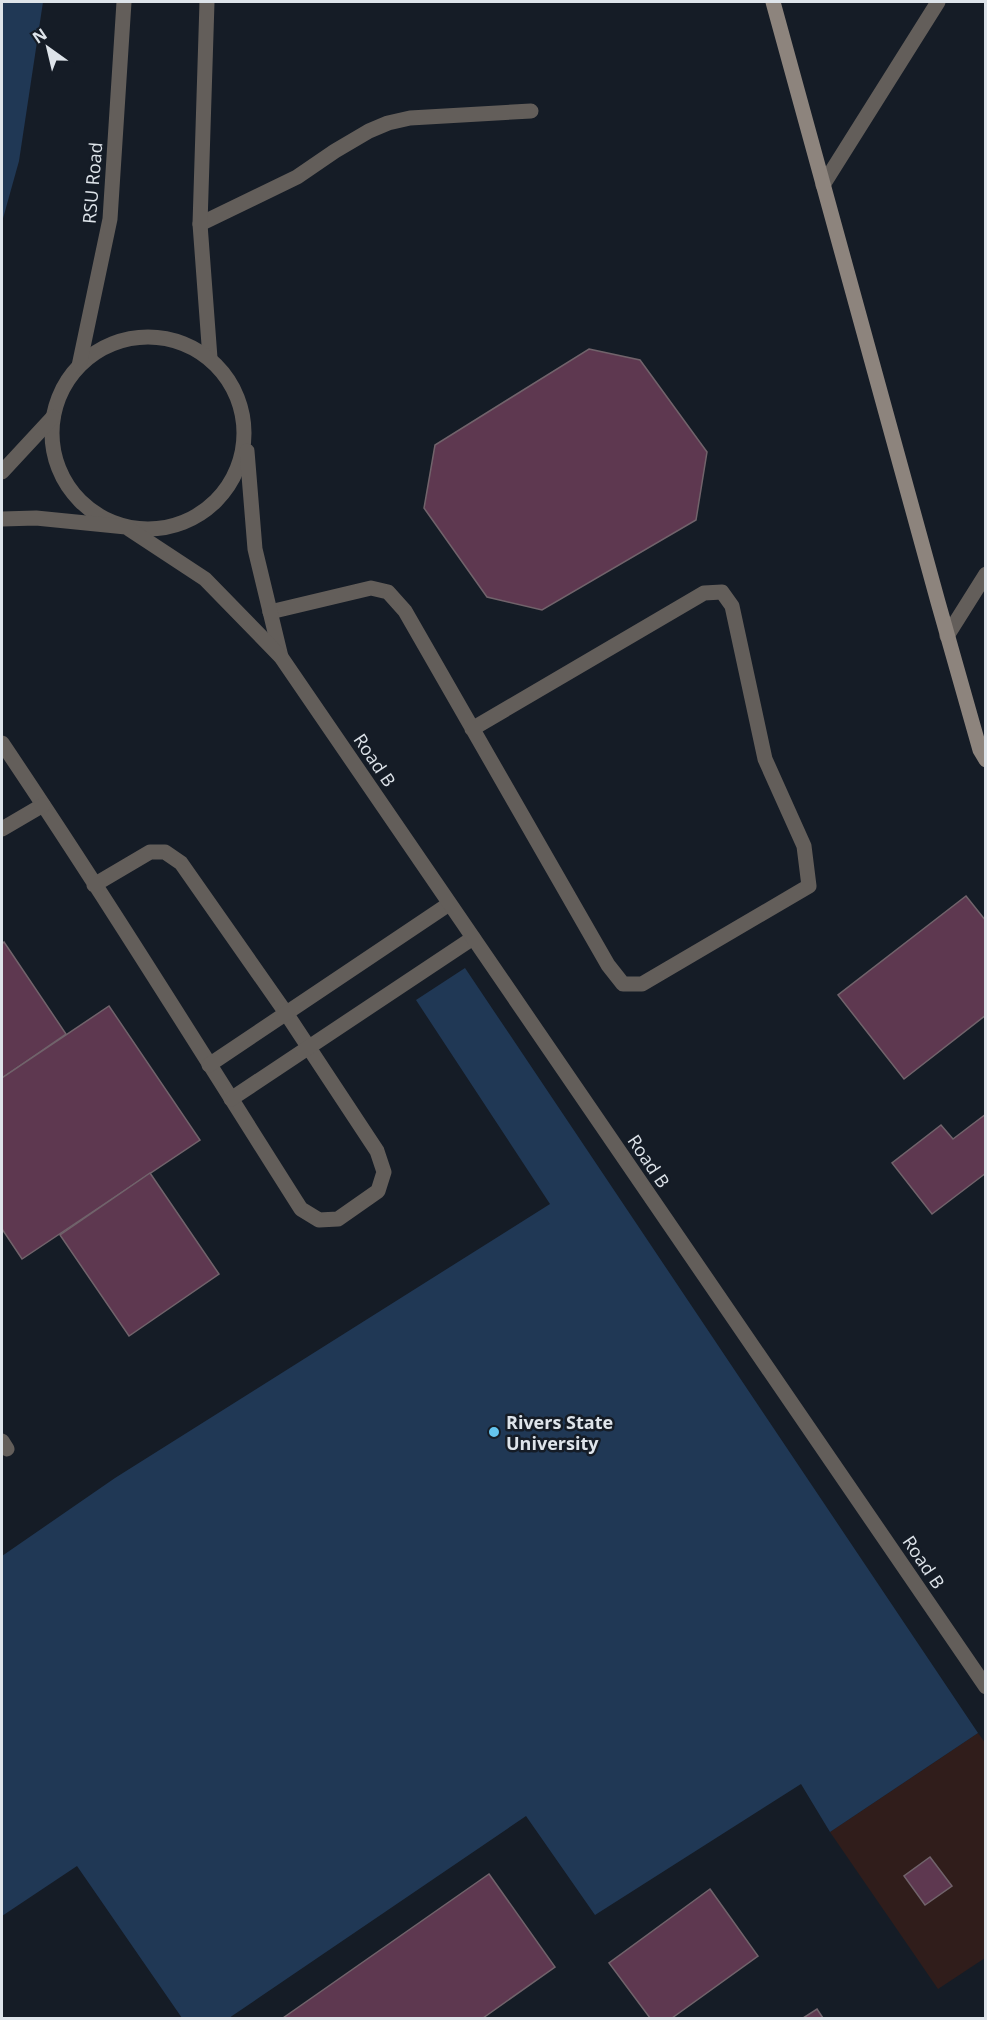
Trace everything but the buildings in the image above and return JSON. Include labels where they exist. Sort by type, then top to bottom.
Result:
[{"type":"street","name":"RSU Road","points":[[80,366],[110,219],[124,2]]},
{"type":"street","points":[[207,2],[200,224],[210,358]]},
{"type":"street","points":[[773,2],[947,636],[980,750],[986,760]]},
{"type":"street","points":[[823,185],[938,2]]},
{"type":"street","points":[[200,224],[297,177],[335,151],[369,131],[388,123],[410,118],[531,111]]},
{"type":"street","points":[[158,337],[185,344],[210,358],[225,374],[236,392],[243,412],[255,549],[281,657],[205,579],[126,527],[99,516],[76,498],[61,474],[52,446],[53,417],[63,390],[80,366],[102,349],[129,339],[139,338],[158,337]]},
{"type":"street","points":[[2,472],[53,417]]},
{"type":"street","points":[[2,519],[36,518],[155,529],[183,523],[208,509],[227,488],[240,462],[245,434]]},
{"type":"street","points":[[947,636],[986,574]]},
{"type":"street","points":[[270,612],[371,588],[388,592],[405,611],[472,729],[608,965],[623,984],[642,984],[809,886],[804,846],[765,759],[732,606],[722,592],[704,594],[472,729]]},
{"type":"street","name":"Road B","points":[[281,657],[986,1687]]},
{"type":"street","points":[[2,743],[301,1209],[319,1220],[338,1219],[378,1191],[384,1172],[377,1151],[286,1013],[181,862],[165,852],[150,852],[94,885]]},
{"type":"street","points":[[2,829],[43,804]]},
{"type":"street","points":[[209,1065],[449,904]]},
{"type":"street","points":[[231,1099],[473,938]]},
{"type":"shaded area","points":[[2,2],[43,2],[19,161],[2,222]]},
{"type":"shaded area","points":[[465,968],[978,1733],[830,1832],[801,1784],[595,1915],[526,1816],[229,2018],[182,2018],[77,1866],[2,1916],[2,1556],[115,1478],[550,1204],[416,1000]]},
{"type":"shaded area","points":[[978,1733],[986,1744],[985,1958],[938,1989],[830,1832]]},
{"type":"place","name":"Rivers State University","points":[[494,1432]]}]
